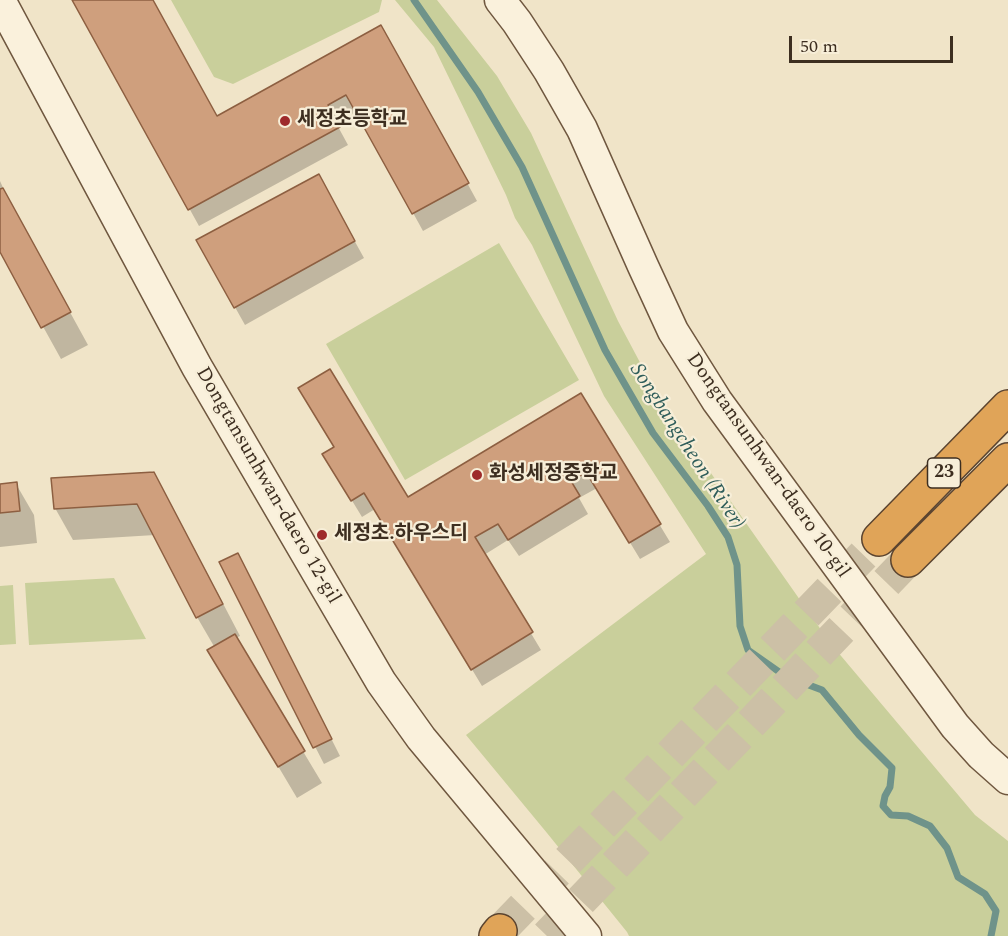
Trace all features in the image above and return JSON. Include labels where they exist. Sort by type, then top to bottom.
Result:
[{"type":"highway","name":"23","points":[[879,539],[1008,407]]},
{"type":"highway","name":"23","points":[[908,560],[1008,460]]},
{"type":"street","name":"Dongtansunhwan-daero 12-gil","points":[[0,0],[197,367],[381,682],[421,738],[586,936]]},
{"type":"street","name":"Dongtansunhwan-daero 10-gil","points":[[500,0],[549,71],[582,129],[673,331],[717,401],[955,726],[981,755],[1008,779]]},
{"type":"green space","points":[[171,0],[382,0],[379,12],[233,84],[214,77]]},
{"type":"green space","points":[[395,0],[437,0],[497,76],[531,133],[618,321],[661,402],[831,644],[975,815],[1008,841],[1008,936],[629,936],[466,735],[706,554],[604,396],[532,245],[515,218],[434,47]]},
{"type":"green space","points":[[499,243],[579,380],[405,480],[326,344]]},
{"type":"green space","points":[[114,578],[146,639],[29,645],[25,583]]},
{"type":"green space","points":[[13,585],[16,644],[0,645],[0,586]]},
{"type":"building","points":[[72,0],[153,0],[217,116],[381,25],[469,183],[412,214],[346,95],[328,105],[340,127],[188,210]]},
{"type":"building","points":[[319,174],[355,241],[234,308],[196,240]]},
{"type":"building","points":[[3,188],[71,312],[41,328],[0,252],[0,189]]},
{"type":"building","points":[[330,369],[408,497],[581,393],[661,524],[629,543],[586,472],[571,481],[580,496],[508,540],[498,524],[475,537],[533,632],[471,670],[364,493],[351,501],[322,454],[334,447],[298,388]]},
{"type":"building","points":[[154,472],[223,604],[196,618],[137,504],[54,509],[51,478]]},
{"type":"building","points":[[17,482],[20,511],[0,513],[0,484]]},
{"type":"building","points":[[238,553],[332,739],[313,748],[219,562]]},
{"type":"building","points":[[235,634],[305,751],[278,767],[207,650]]},
{"type":"waterway","name":"Songbangcheon (River)","points":[[414,0],[478,92],[522,167],[605,350],[653,433],[708,506],[728,537],[737,565],[740,626],[748,650],[785,676],[822,690],[859,735],[892,768],[890,787],[883,806],[891,815],[908,816],[930,826],[947,848],[958,877],[985,894],[996,911],[991,936]]},
{"type":"tunnel","points":[[500,931],[879,539]]},
{"type":"tunnel","points":[[547,936],[908,560]]},
{"type":"place","name":"세정초등학교","points":[[285,121]]},
{"type":"place","name":"화성세정중학교","points":[[477,475]]},
{"type":"place","name":"세정초.하우스디","points":[[322,535]]}]
